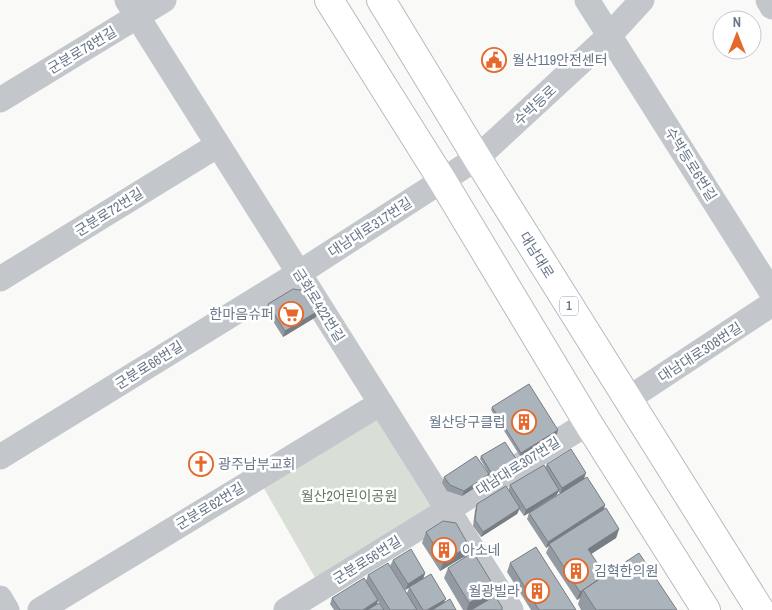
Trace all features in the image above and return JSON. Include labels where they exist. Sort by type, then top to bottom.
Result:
[{"type":"main road","points":[[329,0],[442,180],[588,423],[706,610]]},
{"type":"main road","name":"대남대로","points":[[381,0],[477,158],[760,610]]},
{"type":"street","name":"군분로78번길","points":[[0,100],[132,8],[164,0]]},
{"type":"street","name":"수박등로6번길","points":[[587,0],[772,293]]},
{"type":"street","name":"수박등로","points":[[442,180],[477,158],[609,36],[642,0]]},
{"type":"street","points":[[768,0],[772,7]]},
{"type":"street","name":"금화로422번길","points":[[132,8],[511,610]]},
{"type":"street","name":"군분로72번길","points":[[0,279],[218,145]]},
{"type":"street","name":"대남대로317번길","points":[[299,273],[442,180]]},
{"type":"street","name":"군분로66번길","points":[[0,458],[299,273]]},
{"type":"street","name":"대남대로308번길","points":[[628,399],[772,304]]},
{"type":"street","name":"군분로62번길","points":[[40,610],[381,403]]},
{"type":"street","name":"대남대로307번길","points":[[448,510],[588,423]]},
{"type":"street","name":"군분로56번길","points":[[286,610],[448,510]]},
{"type":"street","points":[[0,598],[7,610]]},
{"type":"green space","name":"월산2어린이공원","points":[[381,403],[448,510],[321,588],[258,478]]},
{"type":"building","name":"한마음슈퍼","points":[[293,289],[306,291],[318,311],[285,331],[268,304]]},
{"type":"building","name":"월산당구클럽","points":[[529,384],[558,430],[521,453],[492,407]]},
{"type":"building","points":[[505,442],[516,459],[492,474],[481,456]]},
{"type":"building","points":[[571,449],[586,473],[562,488],[547,464]]},
{"type":"building","points":[[476,456],[489,474],[464,491],[450,485],[444,477]]},
{"type":"building","points":[[544,465],[559,490],[526,510],[510,485]]},
{"type":"building","points":[[587,477],[605,505],[548,542],[529,513]]},
{"type":"building","points":[[506,486],[520,508],[483,532],[475,520],[477,504]]},
{"type":"building","name":"김혁한의원","points":[[606,508],[619,529],[588,549],[605,575],[580,592],[549,544]]},
{"type":"building","points":[[443,521],[456,523],[469,546],[444,561],[426,532]]},
{"type":"building","name":"월광빌라","points":[[536,547],[576,610],[539,610],[510,563]]},
{"type":"building","points":[[411,549],[425,573],[408,584],[393,560]]},
{"type":"building","points":[[473,552],[495,588],[469,603],[448,568]]},
{"type":"building","points":[[639,553],[677,610],[596,610],[583,590]]},
{"type":"building","points":[[388,563],[417,610],[390,610],[368,575]]},
{"type":"building","points":[[431,574],[446,599],[427,610],[423,610],[409,587]]},
{"type":"building","points":[[364,578],[378,600],[363,610],[340,610],[332,598]]},
{"type":"building","points":[[495,596],[502,610],[471,610]]},
{"type":"building","points":[[450,599],[456,610],[432,610]]},
{"type":"building","points":[[379,603],[384,610],[367,610]]},
{"type":"place","name":"월산119안전센터","points":[[494,60]]},
{"type":"place","name":"한마음슈퍼","points":[[291,314]]},
{"type":"place","name":"월산당구클럽","points":[[524,422]]},
{"type":"place","name":"광주남부교회","points":[[201,464]]},
{"type":"place","name":"아소네","points":[[444,550]]},
{"type":"place","name":"김혁한의원","points":[[576,571]]},
{"type":"place","name":"월광빌라","points":[[537,591]]}]
